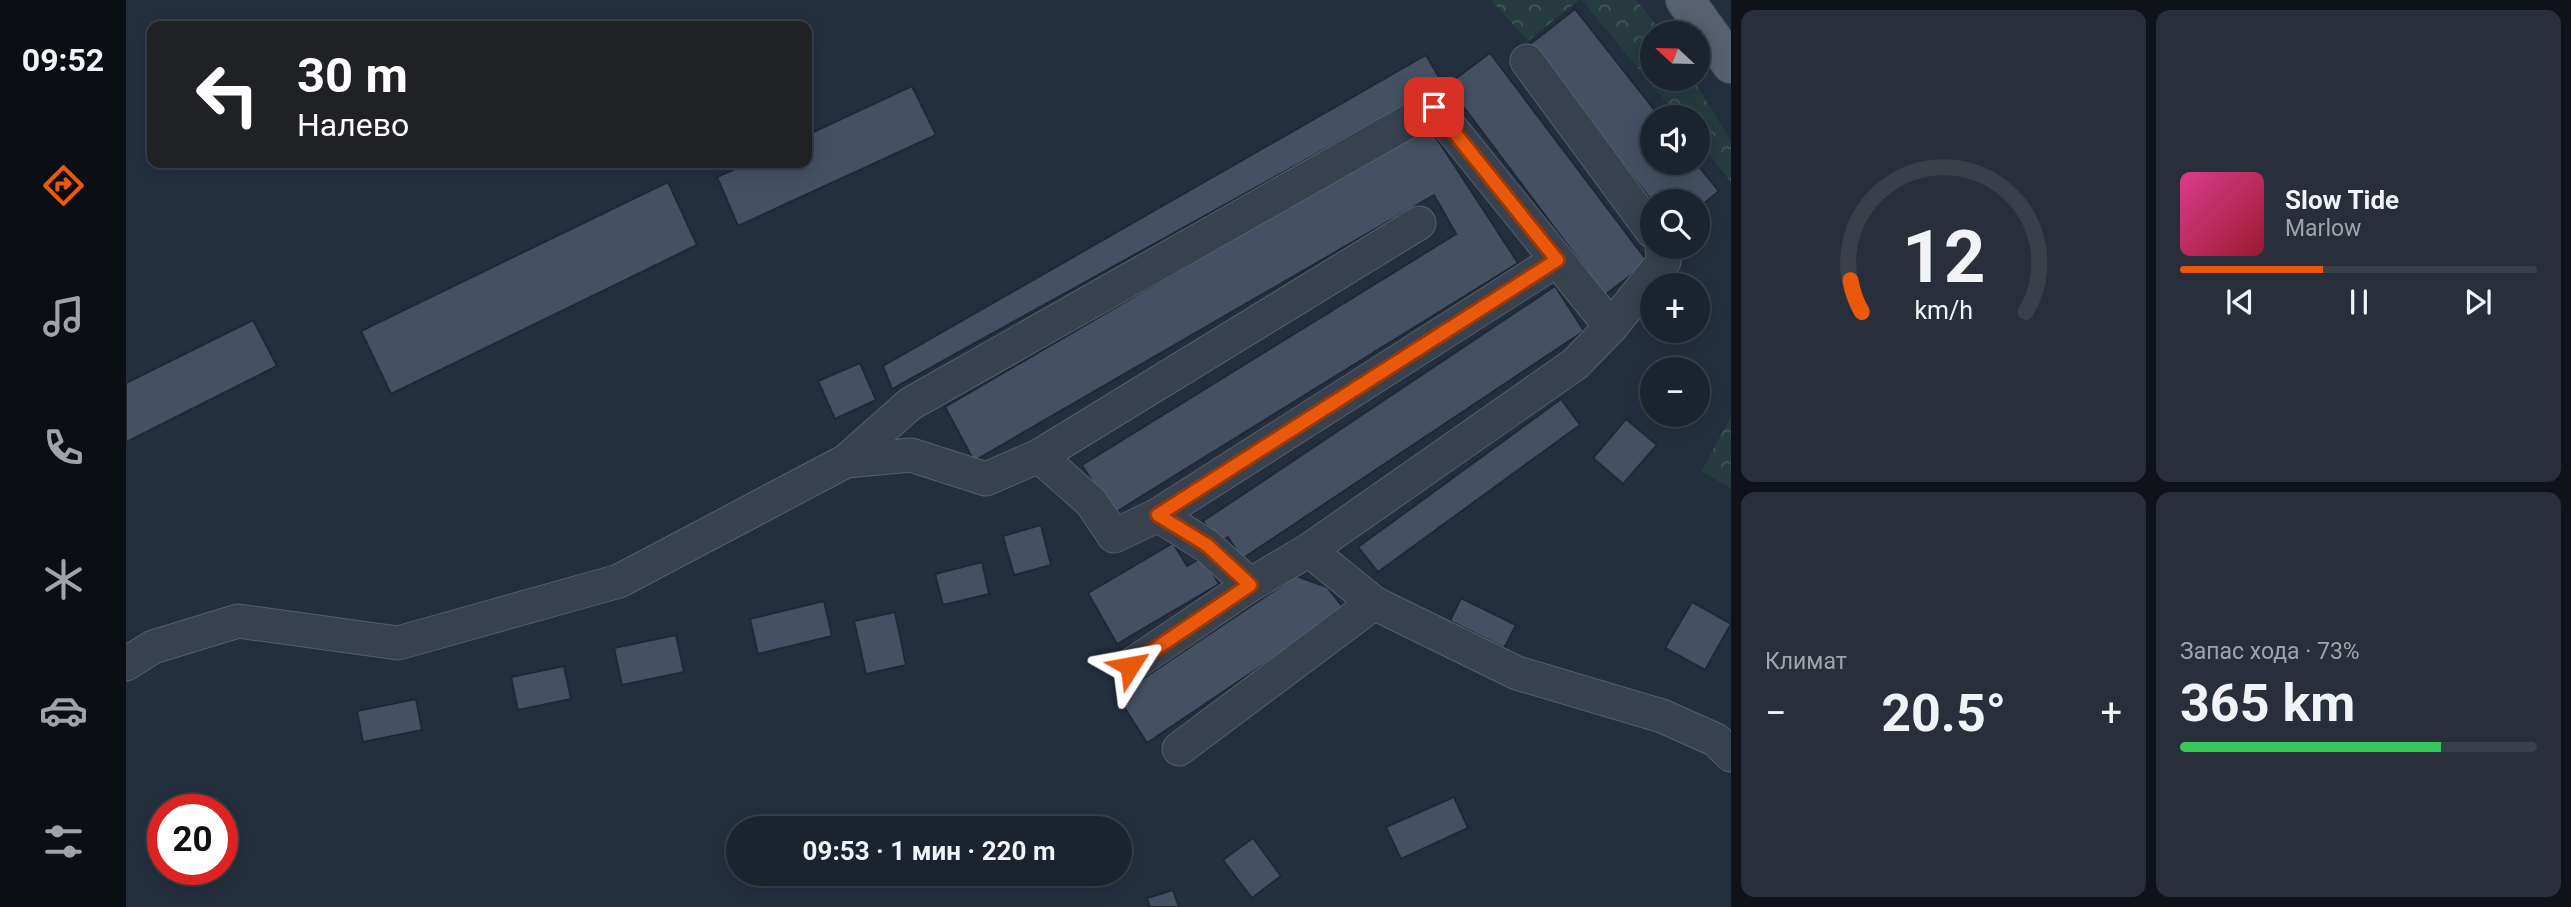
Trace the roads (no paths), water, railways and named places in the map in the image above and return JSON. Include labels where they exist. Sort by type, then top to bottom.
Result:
[{"type":"main road","points":[[1685,0],[1731,64]]},
{"type":"lane","points":[[1527,61],[1640,215]]},
{"type":"lane","points":[[126,664],[153,647],[238,621],[398,643],[619,581],[846,461],[910,404],[1434,107],[1611,327]]},
{"type":"lane","points":[[846,461],[911,455],[986,480],[1040,456],[1419,223]]},
{"type":"lane","points":[[1130,666],[1250,585],[1309,550],[1575,364],[1611,327],[1664,259]]},
{"type":"lane","points":[[1040,456],[1091,502],[1114,536],[1158,515],[1557,260]]},
{"type":"lane","points":[[1158,515],[1207,545],[1250,585]]},
{"type":"lane","points":[[1309,550],[1374,603],[1517,673],[1662,716],[1716,740],[1731,755]]},
{"type":"lane","points":[[1179,749],[1374,603]]}]
